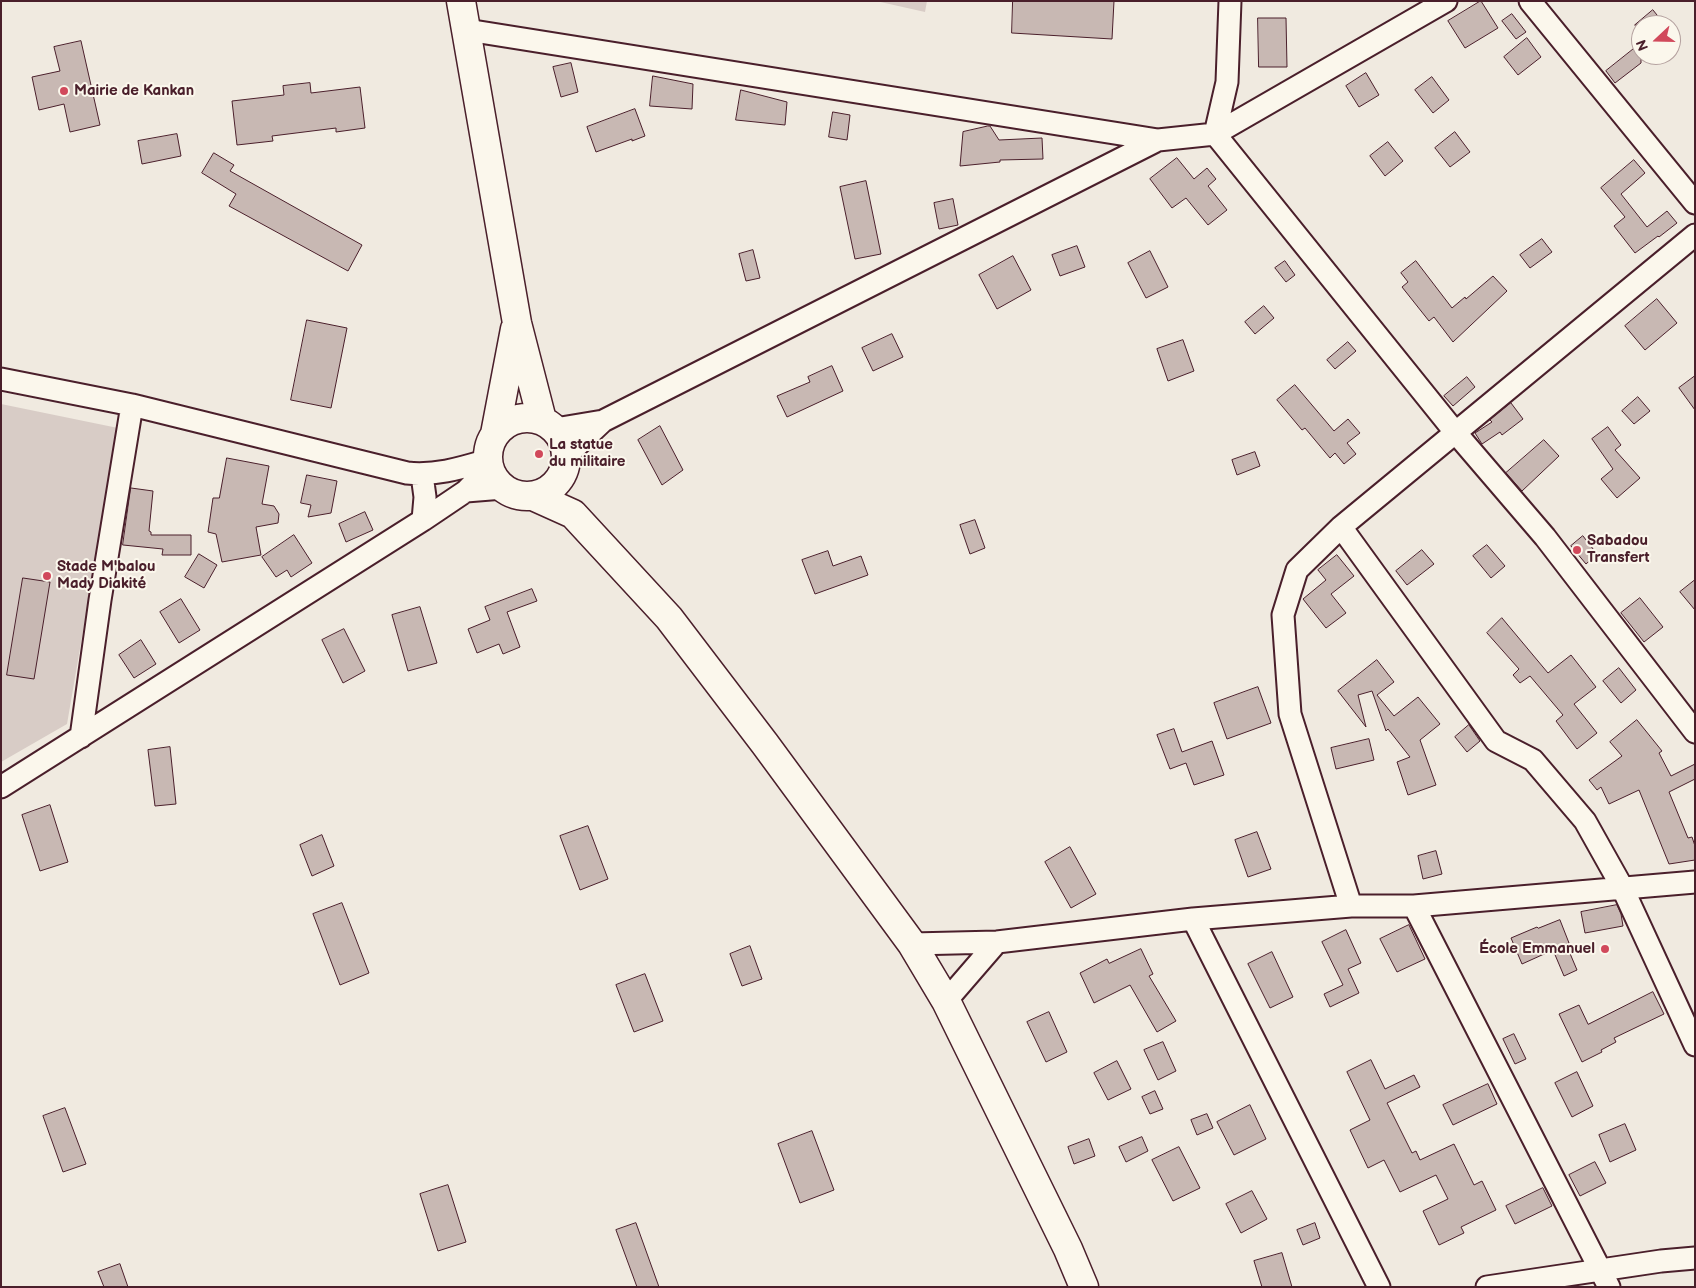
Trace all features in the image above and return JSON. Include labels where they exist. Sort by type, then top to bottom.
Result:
[{"type":"main road","points":[[461,1],[516,323],[548,425],[563,442],[573,514]]},
{"type":"main road","points":[[495,434],[516,323]]},
{"type":"main road","points":[[548,425],[529,417],[516,419],[504,424],[490,442],[493,472],[512,494],[533,496],[546,491],[556,483],[565,464]]},
{"type":"main road","points":[[533,496],[573,514],[669,618],[765,744],[912,944],[946,1001],[1068,1249],[1084,1287]]},
{"type":"street","points":[[1215,134],[1227,82],[1230,1]]},
{"type":"street","points":[[467,30],[1158,140],[1215,134],[1446,1]]},
{"type":"street","points":[[1530,1],[1695,204]]},
{"type":"street","points":[[1215,134],[1455,432],[1545,537],[1695,732]]},
{"type":"street","points":[[565,464],[604,421],[1158,140]]},
{"type":"street","points":[[1351,906],[1290,714],[1283,615],[1297,570],[1341,527],[1695,235]]},
{"type":"street","points":[[1,378],[132,405],[408,473],[422,475],[455,470],[493,472]]},
{"type":"street","points":[[81,737],[100,600],[132,405]]},
{"type":"street","points":[[548,425],[604,421]]},
{"type":"street","points":[[1,787],[423,520],[493,472]]},
{"type":"street","points":[[422,475],[426,497],[423,520]]},
{"type":"street","points":[[1341,527],[1496,741],[1533,760],[1585,821],[1622,887],[1695,1045]]},
{"type":"street","points":[[912,944],[997,942],[1193,919],[1351,906],[1414,906],[1695,882]]},
{"type":"street","points":[[1414,906],[1605,1278]]},
{"type":"street","points":[[1193,919],[1378,1287]]},
{"type":"street","points":[[946,1001],[997,942]]},
{"type":"street","points":[[1487,1287],[1605,1278],[1661,1261],[1695,1258]]},
{"type":"shaded area","points":[[876,1],[927,1],[925,12]]},
{"type":"shaded area","name":"Stade M'balou Mady Diakité","points":[[1,404],[118,428],[67,724],[1,762]]},
{"type":"building","points":[[1013,1],[1114,1],[1112,39],[1012,33]]},
{"type":"building","points":[[1481,1],[1498,28],[1465,48],[1448,21]]},
{"type":"building","points":[[1653,10],[1657,15],[1647,15]]},
{"type":"building","points":[[1512,14],[1526,32],[1516,39],[1502,21]]},
{"type":"building","points":[[1258,18],[1286,18],[1287,67],[1259,67]]},
{"type":"building","points":[[1527,38],[1541,57],[1518,75],[1504,57]]},
{"type":"building","name":"Mairie de Kankan","points":[[81,41],[100,125],[70,132],[64,104],[39,110],[32,77],[60,71],[54,47]]},
{"type":"building","points":[[1631,51],[1631,65],[1638,65],[1615,83],[1606,71]]},
{"type":"building","points":[[571,63],[578,92],[561,97],[553,67]]},
{"type":"building","points":[[1366,73],[1379,95],[1359,107],[1346,86]]},
{"type":"building","points":[[653,76],[693,84],[692,109],[650,106]]},
{"type":"building","points":[[1432,77],[1449,100],[1433,113],[1415,90]]},
{"type":"building","points":[[310,83],[311,93],[360,87],[365,128],[336,132],[336,128],[272,136],[273,141],[237,145],[232,101],[284,95],[283,86]]},
{"type":"building","points":[[741,90],[787,102],[785,125],[736,120]]},
{"type":"building","points":[[635,109],[645,136],[596,152],[587,127]]},
{"type":"building","points":[[833,112],[850,115],[847,140],[829,137]]},
{"type":"building","points":[[990,126],[999,140],[1042,138],[1043,159],[1000,160],[1000,162],[960,166],[963,132]]},
{"type":"building","points":[[1455,132],[1470,152],[1450,167],[1435,148]]},
{"type":"building","points":[[177,134],[181,156],[142,164],[138,141]]},
{"type":"building","points":[[1388,142],[1403,161],[1385,176],[1370,156]]},
{"type":"building","points":[[214,153],[234,165],[230,171],[362,245],[348,271],[229,206],[236,194],[202,173]]},
{"type":"building","points":[[1177,158],[1194,179],[1207,168],[1216,179],[1208,186],[1227,210],[1208,225],[1186,198],[1172,208],[1150,179]]},
{"type":"building","points":[[1634,160],[1645,173],[1621,194],[1647,227],[1667,211],[1677,223],[1635,253],[1614,226],[1625,217],[1601,188]]},
{"type":"building","points":[[866,181],[881,254],[855,259],[840,187]]},
{"type":"building","points":[[953,199],[958,225],[939,229],[934,203]]},
{"type":"building","points":[[1542,239],[1552,252],[1530,268],[1520,255]]},
{"type":"building","points":[[1077,246],[1085,267],[1060,276],[1052,255]]},
{"type":"building","points":[[753,250],[760,278],[746,281],[739,254]]},
{"type":"building","points":[[1150,251],[1168,287],[1146,298],[1128,263]]},
{"type":"building","points":[[1013,256],[1031,290],[997,309],[979,275]]},
{"type":"building","points":[[1285,261],[1295,275],[1286,282],[1275,268]]},
{"type":"building","points":[[1416,261],[1452,308],[1465,297],[1466,299],[1493,276],[1507,291],[1453,342],[1434,317],[1429,321],[1402,287],[1408,282],[1401,273]]},
{"type":"building","points":[[1657,299],[1677,323],[1645,350],[1625,326]]},
{"type":"building","points":[[1264,306],[1274,318],[1255,334],[1245,322]]},
{"type":"building","points":[[307,320],[347,328],[331,408],[291,400]]},
{"type":"building","points":[[892,334],[903,357],[873,371],[862,348]]},
{"type":"building","points":[[1183,340],[1194,371],[1168,381],[1157,349]]},
{"type":"building","points":[[1348,342],[1356,351],[1335,369],[1327,360]]},
{"type":"building","points":[[832,366],[843,391],[787,417],[777,396],[810,382],[808,377]]},
{"type":"building","points":[[1695,376],[1695,410],[1679,388]]},
{"type":"building","points":[[1467,377],[1475,387],[1453,406],[1444,396]]},
{"type":"building","points":[[1295,385],[1334,431],[1348,419],[1360,433],[1347,443],[1356,454],[1344,464],[1335,453],[1330,458],[1305,428],[1302,430],[1277,400]]},
{"type":"building","points":[[1638,397],[1650,411],[1634,424],[1622,411]]},
{"type":"building","points":[[1511,403],[1523,419],[1502,435],[1500,432],[1482,444],[1475,433],[1492,422],[1490,420]]},
{"type":"building","points":[[660,426],[683,470],[662,485],[638,440]]},
{"type":"building","points":[[1608,427],[1621,445],[1615,450],[1640,478],[1617,498],[1601,479],[1613,469],[1592,439]]},
{"type":"building","points":[[1544,440],[1559,456],[1522,491],[1506,473]]},
{"type":"building","points":[[1255,452],[1260,466],[1237,475],[1232,460]]},
{"type":"building","points":[[227,458],[269,466],[262,504],[274,506],[279,514],[278,523],[256,527],[261,555],[222,562],[216,534],[208,532],[213,498],[219,498]]},
{"type":"building","points":[[307,475],[337,481],[331,513],[308,517],[311,505],[301,503]]},
{"type":"building","points":[[131,488],[153,491],[149,531],[151,535],[191,535],[191,555],[162,555],[163,549],[123,545]]},
{"type":"building","points":[[365,512],[373,530],[346,542],[339,524]]},
{"type":"building","points":[[975,520],[985,548],[970,554],[960,525]]},
{"type":"building","points":[[294,535],[312,563],[291,577],[287,570],[276,577],[262,557]]},
{"type":"building","points":[[1583,536],[1597,554],[1586,564],[1571,546]]},
{"type":"building","points":[[1487,545],[1505,566],[1491,578],[1473,556]]},
{"type":"building","points":[[1422,550],[1434,564],[1407,585],[1396,571]]},
{"type":"building","points":[[828,551],[833,566],[861,556],[868,575],[815,594],[802,560]]},
{"type":"building","points":[[199,554],[217,565],[204,588],[185,577]]},
{"type":"building","points":[[1337,555],[1354,576],[1331,594],[1346,613],[1326,628],[1303,599],[1326,580],[1318,570]]},
{"type":"building","points":[[23,578],[50,582],[34,679],[7,675]]},
{"type":"building","points":[[1695,580],[1695,610],[1680,592]]},
{"type":"building","points":[[532,589],[537,601],[507,612],[520,647],[503,654],[499,644],[477,653],[468,629],[490,620],[485,607]]},
{"type":"building","points":[[1640,598],[1663,627],[1644,642],[1621,613]]},
{"type":"building","points":[[181,599],[200,630],[179,643],[160,612]]},
{"type":"building","points":[[420,607],[437,663],[408,671],[392,615]]},
{"type":"building","points":[[1502,618],[1548,673],[1571,655],[1596,687],[1574,704],[1597,733],[1577,749],[1556,721],[1563,715],[1530,676],[1520,683],[1513,675],[1519,669],[1487,633]]},
{"type":"building","points":[[344,629],[365,671],[343,683],[322,640]]},
{"type":"building","points":[[141,640],[156,664],[134,678],[119,655]]},
{"type":"building","points":[[1377,660],[1394,682],[1377,695],[1394,716],[1418,697],[1440,724],[1420,740],[1436,785],[1408,795],[1397,762],[1410,757],[1388,729],[1386,731],[1372,691],[1358,695],[1366,727],[1338,691]]},
{"type":"building","points":[[1619,668],[1636,690],[1621,703],[1603,681]]},
{"type":"building","points":[[1258,687],[1271,723],[1227,739],[1214,703]]},
{"type":"building","points":[[1637,720],[1662,751],[1659,753],[1671,776],[1695,764],[1695,779],[1669,792],[1688,838],[1692,837],[1695,846],[1695,860],[1669,864],[1639,790],[1609,804],[1601,787],[1597,790],[1589,780],[1622,756],[1610,742]]},
{"type":"building","points":[[1469,725],[1480,741],[1467,752],[1455,737]]},
{"type":"building","points":[[1174,729],[1182,752],[1212,741],[1224,775],[1194,785],[1186,763],[1170,769],[1157,735]]},
{"type":"building","points":[[1369,739],[1374,760],[1336,769],[1331,748]]},
{"type":"building","points":[[170,747],[176,804],[155,806],[148,750]]},
{"type":"building","points":[[50,805],[68,862],[40,871],[22,815]]},
{"type":"building","points":[[588,826],[608,879],[580,890],[560,836]]},
{"type":"building","points":[[1257,832],[1271,869],[1248,877],[1235,840]]},
{"type":"building","points":[[322,835],[334,866],[312,876],[300,845]]},
{"type":"building","points":[[1070,847],[1096,894],[1071,908],[1045,862]]},
{"type":"building","points":[[1436,851],[1442,874],[1423,879],[1418,856]]},
{"type":"building","points":[[342,903],[369,973],[340,985],[313,914]]},
{"type":"building","points":[[1617,905],[1623,926],[1585,933],[1581,912]]},
{"type":"building","points":[[1560,920],[1569,943],[1566,944],[1577,970],[1564,976],[1553,950],[1522,964],[1511,938]]},
{"type":"building","points":[[1409,925],[1425,959],[1397,972],[1380,939]]},
{"type":"building","points":[[1346,930],[1361,963],[1348,969],[1359,993],[1330,1007],[1324,994],[1343,985],[1322,942]]},
{"type":"building","points":[[750,946],[762,979],[742,986],[730,954]]},
{"type":"building","points":[[1141,949],[1153,974],[1149,976],[1176,1021],[1157,1032],[1130,985],[1094,1003],[1080,973],[1107,959],[1109,963]]},
{"type":"building","points":[[1272,952],[1293,997],[1270,1008],[1248,964]]},
{"type":"building","points":[[645,974],[663,1021],[634,1032],[616,985]]},
{"type":"building","points":[[1653,992],[1664,1014],[1614,1038],[1616,1042],[1601,1050],[1602,1052],[1582,1062],[1559,1014],[1579,1005],[1588,1024]]},
{"type":"building","points":[[1049,1012],[1067,1052],[1046,1062],[1027,1022]]},
{"type":"building","points":[[1514,1034],[1526,1059],[1515,1064],[1503,1039]]},
{"type":"building","points":[[1163,1042],[1176,1071],[1158,1080],[1144,1050]]},
{"type":"building","points":[[1371,1060],[1385,1089],[1414,1075],[1420,1087],[1387,1103],[1412,1153],[1416,1151],[1420,1160],[1454,1144],[1474,1185],[1482,1181],[1496,1210],[1461,1227],[1464,1233],[1439,1245],[1423,1211],[1448,1199],[1436,1175],[1400,1192],[1384,1160],[1368,1168],[1350,1130],[1370,1120],[1347,1072]]},
{"type":"building","points":[[1117,1061],[1131,1089],[1108,1100],[1094,1073]]},
{"type":"building","points":[[1577,1072],[1593,1106],[1572,1117],[1555,1083]]},
{"type":"building","points":[[1488,1084],[1497,1104],[1453,1125],[1443,1105]]},
{"type":"building","points":[[1155,1091],[1163,1109],[1150,1114],[1142,1097]]},
{"type":"building","points":[[1250,1105],[1266,1139],[1234,1155],[1217,1122]]},
{"type":"building","points":[[65,1108],[86,1164],[63,1172],[43,1116]]},
{"type":"building","points":[[1207,1114],[1213,1128],[1197,1135],[1191,1120]]},
{"type":"building","points":[[1625,1124],[1636,1150],[1610,1162],[1599,1135]]},
{"type":"building","points":[[812,1131],[834,1190],[800,1203],[778,1144]]},
{"type":"building","points":[[1142,1137],[1148,1151],[1126,1162],[1119,1147]]},
{"type":"building","points":[[1089,1139],[1095,1156],[1074,1164],[1068,1147]]},
{"type":"building","points":[[1179,1147],[1200,1188],[1173,1201],[1152,1160]]},
{"type":"building","points":[[1595,1162],[1606,1183],[1580,1196],[1569,1175]]},
{"type":"building","points":[[448,1185],[466,1242],[438,1251],[420,1194]]},
{"type":"building","points":[[1543,1188],[1552,1206],[1515,1224],[1506,1206]]},
{"type":"building","points":[[1252,1191],[1267,1219],[1241,1233],[1226,1204]]},
{"type":"building","points":[[636,1223],[659,1287],[637,1287],[616,1230]]},
{"type":"building","points":[[1315,1223],[1320,1238],[1303,1245],[1297,1230]]},
{"type":"building","points":[[1282,1253],[1292,1287],[1262,1287],[1254,1261]]},
{"type":"building","points":[[120,1264],[128,1287],[104,1287],[98,1272]]},
{"type":"place","name":"Mairie de Kankan","points":[[64,91]]},
{"type":"place","name":"La statue du militaire","points":[[539,454]]},
{"type":"place","name":"Sabadou Transfert","points":[[1577,550]]},
{"type":"place","name":"Stade M'balou Mady Diakité","points":[[47,576]]},
{"type":"place","name":"École Emmanuel","points":[[1605,949]]}]
